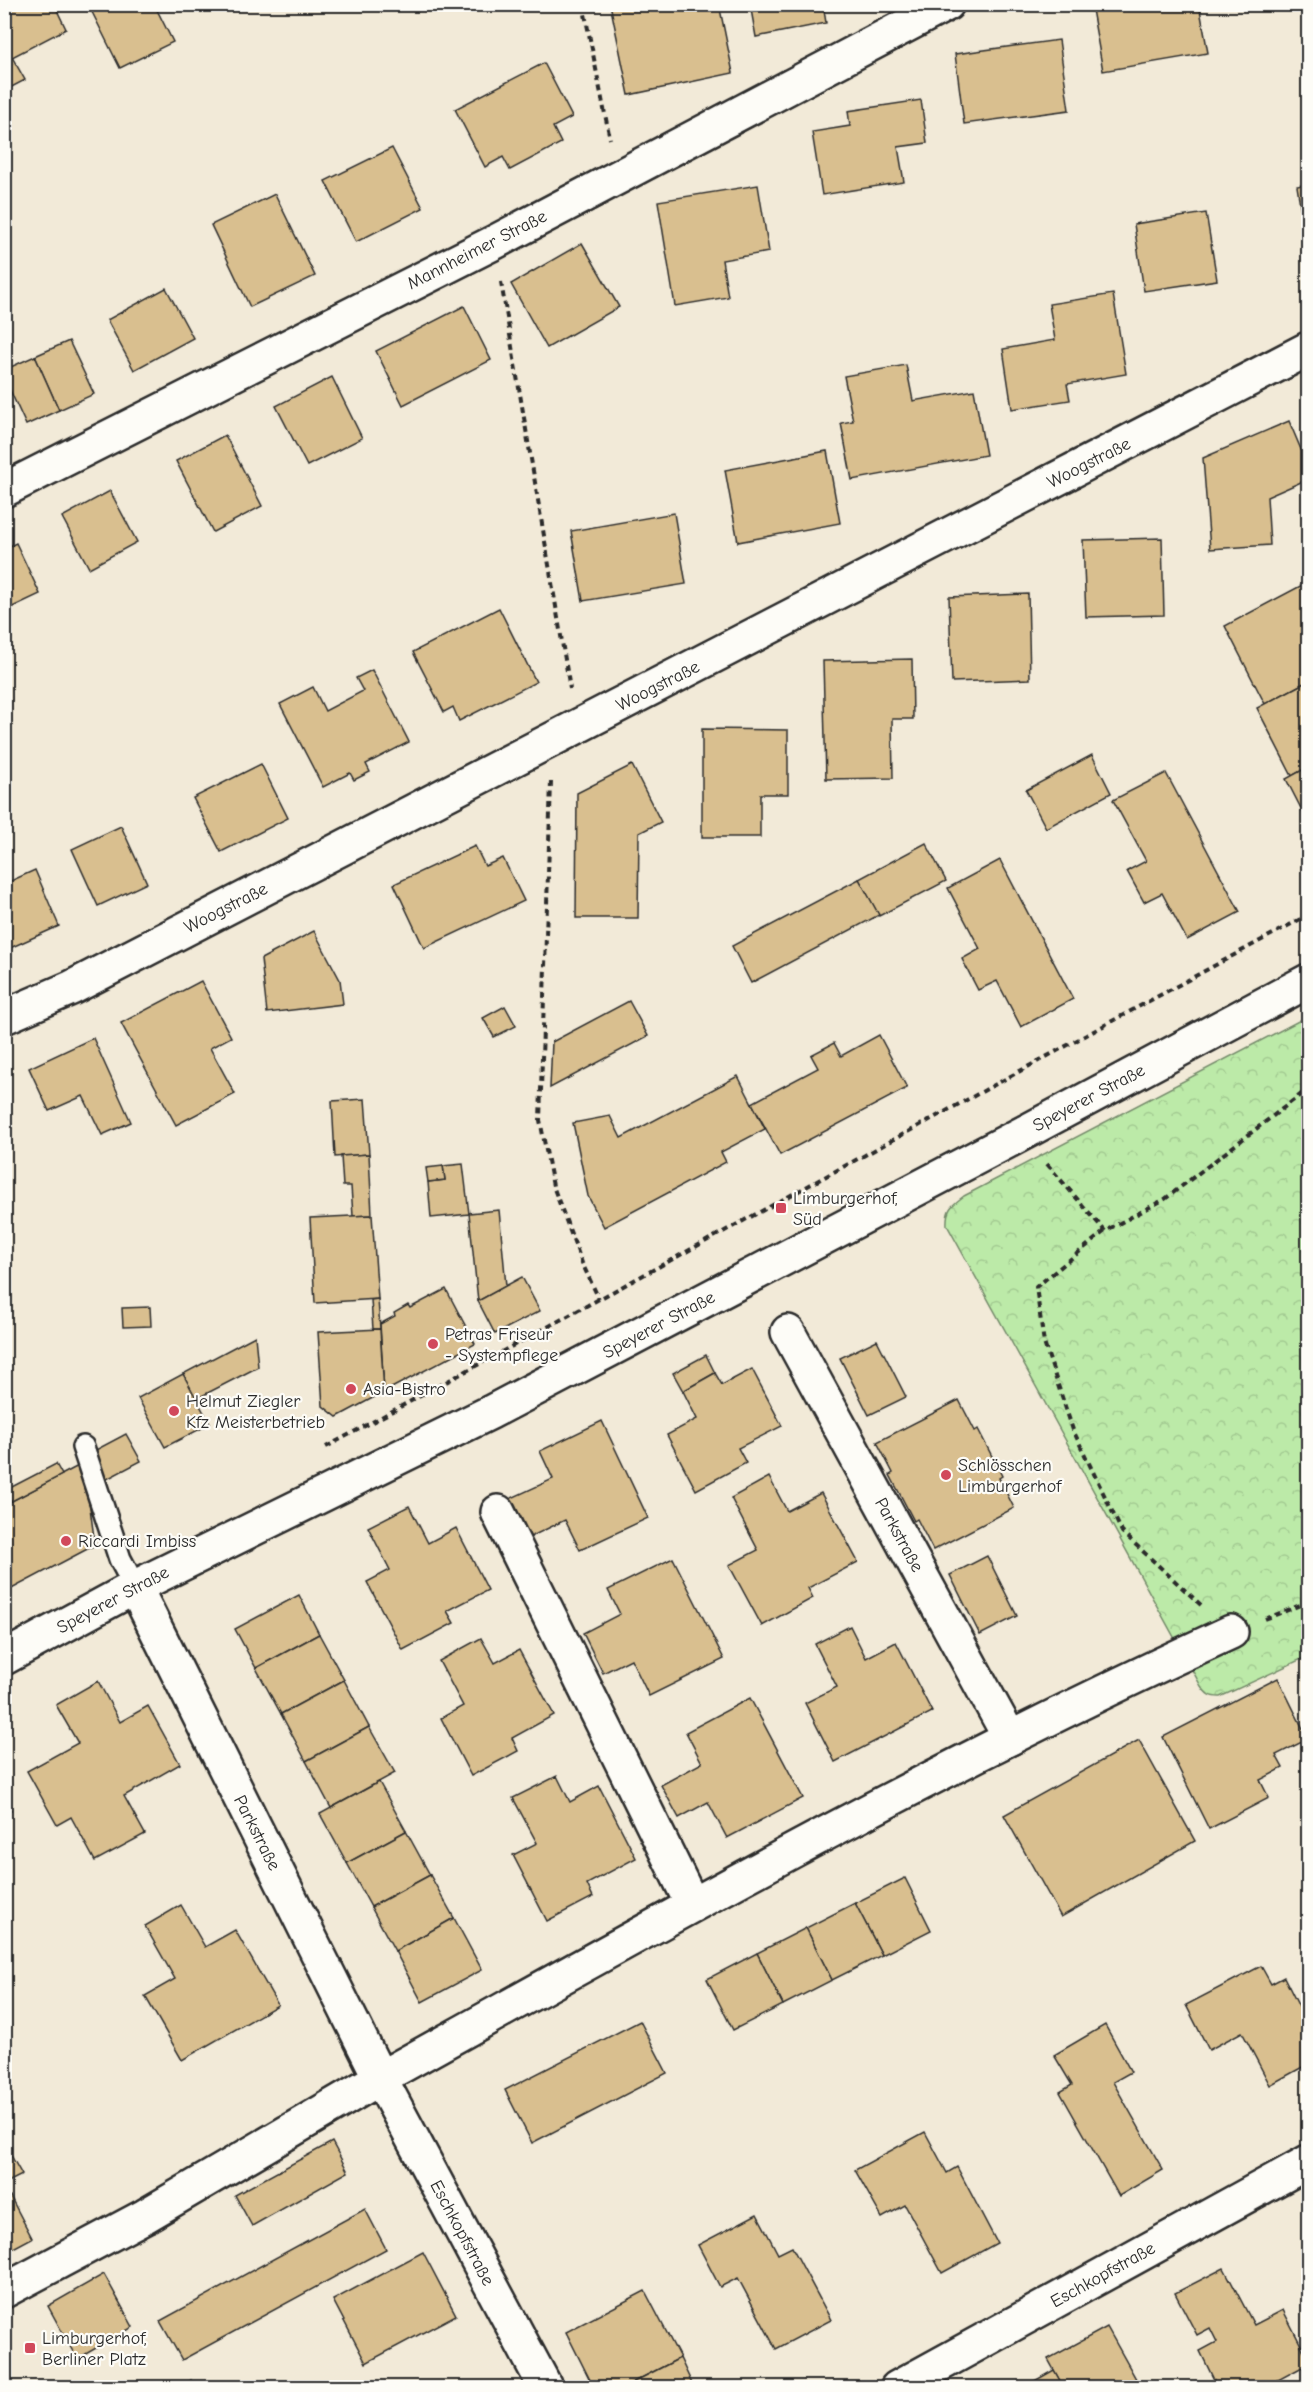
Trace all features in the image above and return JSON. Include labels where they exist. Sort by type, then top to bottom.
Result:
[{"type":"street","name":"Mannheimer Straße","points":[[4,490],[495,242],[947,4]]},
{"type":"street","name":"Woogstraße","points":[[4,1017],[71,988],[1308,349]]},
{"type":"street","name":"Speyerer Straße","points":[[4,1658],[135,1587],[491,1412],[1308,981]]},
{"type":"street","name":"Parkstraße","points":[[788,1332],[1010,1738]]},
{"type":"street","points":[[498,1512],[692,1904]]},
{"type":"street","name":"Parkstraße","points":[[135,1587],[380,2078]]},
{"type":"street","points":[[4,2291],[145,2216],[380,2078],[692,1904],[1010,1738],[1231,1632]]},
{"type":"street","name":"Eschkopfstraße","points":[[380,2078],[546,2388]]},
{"type":"street","name":"Eschkopfstraße","points":[[897,2388],[1308,2162]]},
{"type":"lane","points":[[83,1447],[120,1559],[135,1587]]},
{"type":"path","points":[[583,4],[617,178]]},
{"type":"path","points":[[495,242],[564,735],[540,1120],[553,1186],[582,1263],[599,1299]]},
{"type":"path","points":[[318,1452],[1308,915]]},
{"type":"path","points":[[1308,1089],[1165,1199],[1105,1232],[1036,1287],[1044,1343],[1073,1430],[1122,1532],[1231,1632],[1308,1602]]},
{"type":"path","points":[[1029,1130],[1046,1162],[1105,1232]]},
{"type":"green space","points":[[1308,1016],[1308,1656],[1220,1697],[1214,1697],[1201,1686],[947,1225],[948,1215],[953,1205],[964,1196]]},
{"type":"building","points":[[4,4],[54,4],[66,29],[12,57],[25,80],[4,91]]},
{"type":"building","points":[[88,4],[154,4],[173,42],[120,68]]},
{"type":"building","points":[[610,4],[672,4],[673,10],[697,4],[719,4],[733,73],[629,95]]},
{"type":"building","points":[[750,4],[823,4],[826,23],[756,37]]},
{"type":"building","points":[[1091,4],[1199,4],[1208,53],[1103,71]]},
{"type":"building","points":[[1059,40],[1069,110],[964,124],[955,54]]},
{"type":"building","points":[[544,63],[572,117],[553,127],[561,143],[510,170],[503,157],[485,167],[455,109]]},
{"type":"building","points":[[921,100],[927,143],[898,147],[904,182],[822,195],[812,132],[850,126],[848,111]]},
{"type":"building","points":[[392,148],[423,208],[356,242],[325,181]]},
{"type":"building","points":[[1308,184],[1308,248],[1307,248],[1297,186]]},
{"type":"building","points":[[758,185],[769,252],[722,260],[728,297],[675,306],[658,201]]},
{"type":"building","points":[[275,194],[315,276],[250,307],[211,225]]},
{"type":"building","points":[[1206,213],[1217,280],[1144,291],[1134,224]]},
{"type":"building","points":[[582,243],[619,307],[547,348],[511,284]]},
{"type":"building","points":[[166,288],[193,338],[134,370],[107,320]]},
{"type":"building","points":[[1113,294],[1126,374],[1067,384],[1070,400],[1012,409],[1003,349],[1055,340],[1049,304]]},
{"type":"building","points":[[464,306],[491,360],[403,405],[376,351]]},
{"type":"building","points":[[69,341],[94,394],[59,410],[35,356]]},
{"type":"building","points":[[35,356],[59,410],[26,425],[4,377],[4,370]]},
{"type":"building","points":[[906,365],[913,401],[974,390],[986,455],[852,480],[841,423],[853,421],[844,376]]},
{"type":"building","points":[[332,377],[362,438],[307,466],[276,406]]},
{"type":"building","points":[[1289,421],[1308,466],[1308,479],[1267,497],[1270,545],[1210,549],[1203,458]]},
{"type":"building","points":[[225,435],[262,506],[213,532],[176,461]]},
{"type":"building","points":[[827,451],[840,523],[738,542],[725,470]]},
{"type":"building","points":[[110,491],[137,542],[89,568],[62,517]]},
{"type":"building","points":[[674,513],[686,584],[583,601],[571,531]]},
{"type":"building","points":[[1162,538],[1164,615],[1086,617],[1083,540]]},
{"type":"building","points":[[16,543],[40,594],[4,611],[4,549]]},
{"type":"building","points":[[1308,582],[1308,681],[1265,704],[1225,626]]},
{"type":"building","points":[[1028,594],[1030,679],[952,682],[949,597]]},
{"type":"building","points":[[499,608],[536,682],[459,721],[453,707],[444,712],[413,652]]},
{"type":"building","points":[[912,659],[913,719],[892,719],[893,778],[826,779],[823,661]]},
{"type":"building","points":[[372,670],[409,742],[366,764],[370,772],[354,780],[350,773],[323,787],[280,704],[313,687],[325,711],[363,691],[356,678]]},
{"type":"building","points":[[1308,681],[1308,767],[1292,776],[1257,708]]},
{"type":"building","points":[[702,729],[788,730],[788,794],[760,794],[760,837],[702,837]]},
{"type":"building","points":[[1092,755],[1111,793],[1046,828],[1026,790]]},
{"type":"building","points":[[261,764],[288,818],[221,852],[193,798]]},
{"type":"building","points":[[632,765],[661,822],[639,833],[638,918],[576,918],[577,793]]},
{"type":"building","points":[[1308,767],[1308,822],[1286,779]]},
{"type":"building","points":[[1166,773],[1240,912],[1187,940],[1162,893],[1144,902],[1127,871],[1146,861],[1113,800]]},
{"type":"building","points":[[121,826],[147,883],[98,906],[72,849]]},
{"type":"building","points":[[926,843],[946,881],[879,916],[859,879]]},
{"type":"building","points":[[475,846],[485,866],[503,858],[524,901],[424,948],[394,884]]},
{"type":"building","points":[[1000,860],[1073,999],[1021,1027],[997,981],[978,990],[962,959],[980,949],[948,888]]},
{"type":"building","points":[[35,870],[59,926],[10,948],[4,936],[4,884]]},
{"type":"building","points":[[859,879],[879,915],[751,983],[732,946]]},
{"type":"building","points":[[314,931],[340,980],[343,1004],[267,1013],[261,959]]},
{"type":"building","points":[[201,981],[231,1037],[210,1048],[235,1094],[176,1125],[121,1023]]},
{"type":"building","points":[[629,1001],[648,1036],[550,1088],[552,1042]]},
{"type":"building","points":[[505,1006],[516,1026],[494,1037],[483,1018]]},
{"type":"building","points":[[879,1035],[907,1088],[780,1155],[752,1103],[818,1068],[811,1055],[834,1043],[841,1056]]},
{"type":"building","points":[[93,1038],[131,1122],[102,1135],[83,1096],[49,1111],[29,1068]]},
{"type":"building","points":[[738,1076],[765,1129],[721,1152],[726,1162],[604,1227],[588,1196],[573,1123],[610,1116],[621,1138]]},
{"type":"building","points":[[365,1099],[369,1154],[335,1157],[332,1101]]},
{"type":"building","points":[[369,1154],[372,1215],[353,1216],[351,1186],[343,1186],[341,1156]]},
{"type":"building","points":[[463,1164],[469,1214],[431,1218],[428,1182],[445,1180],[443,1166]]},
{"type":"building","points":[[443,1166],[445,1180],[428,1182],[426,1168]]},
{"type":"building","points":[[499,1210],[506,1286],[478,1301],[469,1213]]},
{"type":"building","points":[[372,1215],[378,1299],[315,1303],[310,1218]]},
{"type":"building","points":[[522,1277],[540,1311],[495,1334],[478,1301]]},
{"type":"building","points":[[446,1289],[475,1344],[384,1392],[380,1324],[395,1316],[394,1313],[408,1305],[410,1308]]},
{"type":"building","points":[[378,1299],[380,1329],[373,1329],[371,1300]]},
{"type":"building","points":[[150,1307],[151,1326],[123,1327],[122,1308]]},
{"type":"building","points":[[380,1329],[384,1392],[337,1417],[323,1406],[318,1332]]},
{"type":"building","points":[[255,1336],[258,1367],[196,1399],[183,1374]]},
{"type":"building","points":[[877,1340],[906,1397],[869,1415],[840,1358]]},
{"type":"building","points":[[706,1355],[715,1373],[683,1391],[673,1373]]},
{"type":"building","points":[[752,1369],[782,1426],[738,1448],[746,1463],[696,1490],[667,1435],[697,1419],[683,1391],[715,1373],[722,1385]]},
{"type":"building","name":"Helmut Ziegler Kfz Meisterbetrieb","points":[[183,1374],[210,1424],[165,1447],[138,1398]]},
{"type":"building","name":"Schlösschen Limburgerhof","points":[[959,1400],[975,1431],[978,1429],[1002,1476],[999,1478],[1014,1508],[933,1550],[917,1519],[914,1521],[890,1475],[893,1473],[877,1442]]},
{"type":"building","points":[[602,1421],[648,1518],[580,1550],[565,1520],[524,1540],[505,1501],[553,1479],[540,1451]]},
{"type":"building","points":[[126,1434],[141,1461],[105,1480],[90,1453]]},
{"type":"building","points":[[84,1463],[95,1545],[4,1593],[4,1505]]},
{"type":"building","points":[[56,1464],[62,1475],[4,1505],[4,1491]]},
{"type":"building","points":[[769,1477],[787,1511],[821,1493],[858,1562],[808,1588],[813,1598],[762,1626],[729,1565],[758,1550],[731,1498]]},
{"type":"building","points":[[409,1506],[428,1543],[456,1528],[488,1590],[447,1611],[454,1623],[403,1650],[367,1582],[390,1570],[368,1527]]},
{"type":"building","points":[[987,1556],[1017,1616],[980,1635],[950,1575]]},
{"type":"building","points":[[673,1558],[724,1659],[649,1696],[631,1659],[603,1673],[583,1633],[620,1614],[608,1590]]},
{"type":"building","points":[[299,1595],[319,1634],[256,1668],[235,1629]]},
{"type":"building","points":[[850,1626],[866,1658],[896,1642],[932,1712],[835,1762],[805,1703],[837,1687],[815,1644]]},
{"type":"building","points":[[319,1634],[344,1680],[281,1714],[256,1668]]},
{"type":"building","points":[[481,1638],[495,1663],[519,1650],[554,1715],[512,1738],[518,1751],[471,1776],[441,1718],[463,1706],[439,1661]]},
{"type":"building","points":[[1278,1678],[1308,1739],[1276,1755],[1283,1768],[1260,1780],[1269,1798],[1209,1829],[1163,1737]]},
{"type":"building","points":[[344,1680],[369,1727],[306,1761],[281,1714]]},
{"type":"building","points":[[98,1681],[120,1722],[148,1706],[180,1764],[124,1796],[145,1834],[95,1861],[71,1817],[57,1825],[27,1771],[78,1743],[56,1705]]},
{"type":"building","points":[[750,1698],[803,1798],[727,1838],[708,1802],[679,1818],[661,1785],[702,1763],[686,1732]]},
{"type":"building","points":[[369,1727],[395,1773],[331,1808],[306,1761]]},
{"type":"building","points":[[1139,1740],[1195,1841],[1061,1917],[1004,1815]]},
{"type":"building","points":[[557,1776],[570,1802],[599,1786],[636,1858],[587,1884],[593,1897],[547,1921],[513,1855],[537,1843],[513,1798]]},
{"type":"building","points":[[379,1782],[406,1831],[347,1863],[320,1814]]},
{"type":"building","points":[[4,1797],[11,1810],[4,1814]]},
{"type":"building","points":[[406,1831],[430,1875],[371,1907],[347,1863]]},
{"type":"building","points":[[430,1875],[454,1918],[395,1951],[371,1907]]},
{"type":"building","points":[[905,1878],[931,1930],[882,1955],[855,1903]]},
{"type":"building","points":[[855,1903],[882,1955],[832,1980],[806,1928]]},
{"type":"building","points":[[181,1905],[205,1947],[235,1930],[278,2005],[182,2060],[145,1996],[175,1979],[145,1926]]},
{"type":"building","points":[[454,1918],[482,1970],[422,2002],[395,1951]]},
{"type":"building","points":[[806,1928],[832,1980],[783,2005],[757,1953]]},
{"type":"building","points":[[757,1953],[783,2005],[733,2030],[707,1979]]},
{"type":"building","points":[[1261,1966],[1271,1984],[1284,1977],[1308,2025],[1308,2064],[1270,2085],[1242,2032],[1209,2050],[1186,2005]]},
{"type":"building","points":[[640,2021],[667,2073],[532,2143],[505,2090]]},
{"type":"building","points":[[1105,2025],[1131,2072],[1113,2082],[1163,2170],[1119,2196],[1060,2092],[1072,2085],[1054,2055]]},
{"type":"building","points":[[925,2132],[947,2173],[957,2167],[997,2243],[942,2273],[905,2205],[882,2218],[855,2170]]},
{"type":"building","points":[[332,2142],[348,2172],[252,2226],[235,2195]]},
{"type":"building","points":[[4,2143],[22,2175],[4,2184]]},
{"type":"building","points":[[10,2196],[32,2238],[4,2253],[4,2199]]},
{"type":"building","points":[[365,2209],[386,2249],[182,2360],[160,2321]]},
{"type":"building","points":[[757,2214],[778,2254],[792,2247],[831,2320],[776,2349],[738,2278],[720,2287],[698,2245]]},
{"type":"building","points":[[423,2252],[456,2315],[366,2363],[333,2300]]},
{"type":"building","points":[[1224,2268],[1254,2325],[1283,2310],[1308,2359],[1308,2364],[1263,2388],[1218,2388],[1200,2351],[1217,2342],[1210,2328],[1197,2335],[1175,2293]]},
{"type":"building","points":[[104,2274],[133,2327],[77,2359],[48,2306]]},
{"type":"building","points":[[645,2291],[680,2358],[622,2388],[594,2388],[566,2332]]},
{"type":"building","points":[[1107,2327],[1136,2379],[1120,2388],[1064,2388],[1048,2359]]},
{"type":"building","points":[[680,2358],[694,2388],[622,2388]]},
{"type":"building","points":[[1054,2370],[1064,2388],[1022,2388]]},
{"type":"building","points":[[191,2380],[195,2388],[178,2388]]},
{"type":"place","name":"Limburgerhof, Süd","points":[[781,1208]]},
{"type":"place","name":"Petras Friseur - Systempflege","points":[[433,1344]]},
{"type":"place","name":"Asia-Bistro","points":[[351,1389]]},
{"type":"place","name":"Helmut Ziegler Kfz Meisterbetrieb","points":[[174,1411]]},
{"type":"place","name":"Schlösschen Limburgerhof","points":[[946,1475]]},
{"type":"place","name":"Riccardi Imbiss","points":[[66,1541]]},
{"type":"place","name":"Limburgerhof, Berliner Platz","points":[[30,2348]]}]
